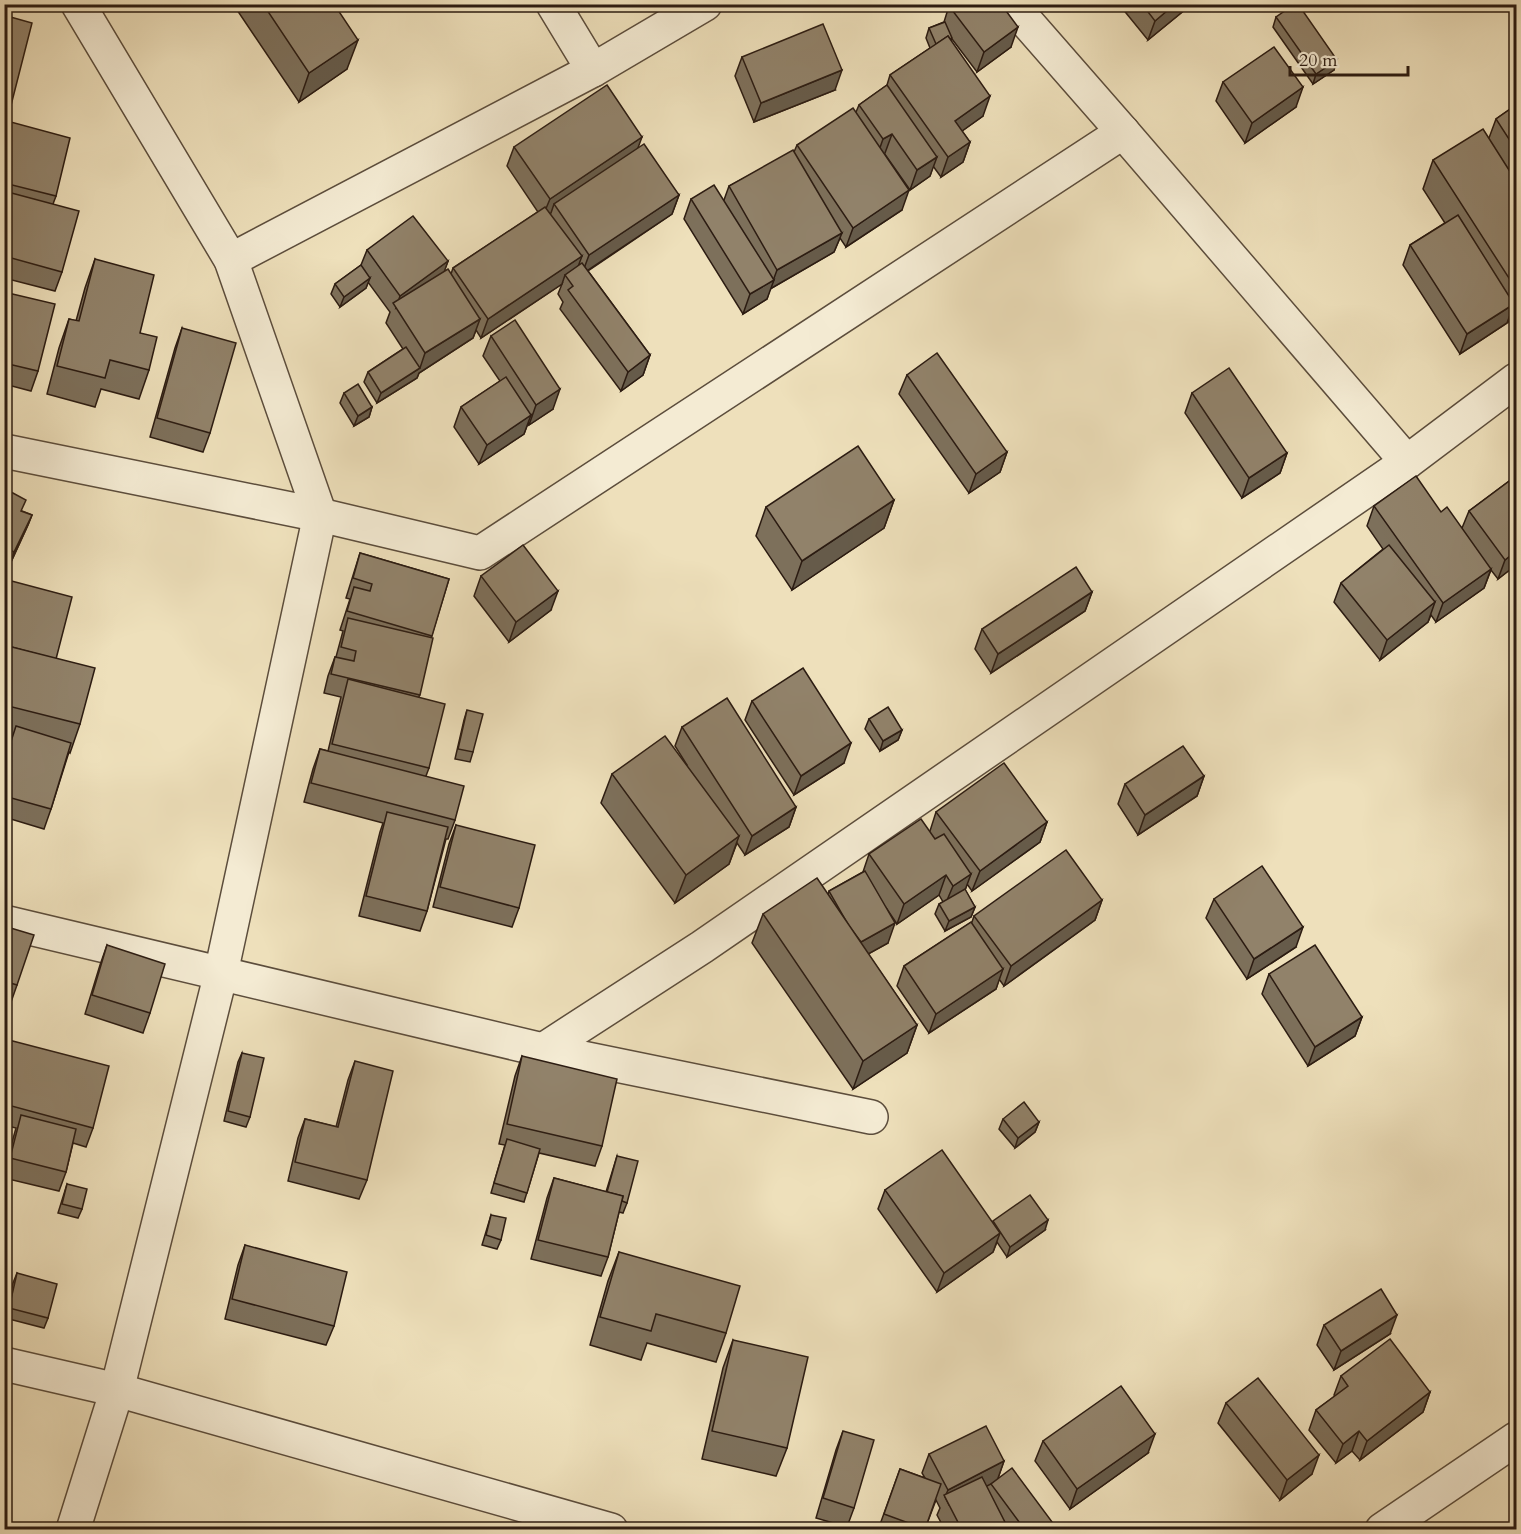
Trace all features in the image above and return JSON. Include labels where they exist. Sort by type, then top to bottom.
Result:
[{"type":"street","points":[[73,1530],[117,1390],[221,973],[320,515],[231,260],[78,4]]},
{"type":"street","points":[[553,4],[593,70]]},
{"type":"street","points":[[231,260],[593,70],[705,4]]},
{"type":"street","points":[[1011,4],[1407,462]]},
{"type":"street","points":[[4,452],[320,515],[480,553],[1123,132]]},
{"type":"street","points":[[543,1050],[702,946],[1407,462],[1516,380]]},
{"type":"street","points":[[4,922],[543,1050],[871,1117]]},
{"type":"street","points":[[4,1364],[117,1390],[611,1530]]},
{"type":"street","points":[[1382,1530],[1516,1439]]},
{"type":"building","points":[[263,4],[334,4],[358,40],[309,73]]},
{"type":"building","points":[[952,4],[1001,4],[1018,27],[984,52],[949,6]]},
{"type":"building","points":[[1142,4],[1175,4],[1155,21]]},
{"type":"building","points":[[1298,4],[1337,60],[1316,74],[1276,17]]},
{"type":"building","points":[[7,16],[32,23],[7,121],[70,138],[56,196],[4,183],[4,24]]},
{"type":"building","points":[[945,22],[952,38],[948,36],[936,44],[929,28]]},
{"type":"building","points":[[823,24],[842,70],[761,103],[742,57]]},
{"type":"building","points":[[948,36],[990,96],[955,121],[970,142],[948,157],[890,75]]},
{"type":"building","points":[[1274,47],[1303,87],[1252,123],[1223,82]]},
{"type":"building","points":[[607,85],[642,137],[550,199],[514,147]]},
{"type":"building","points":[[887,85],[937,157],[917,170],[892,134],[883,139],[859,105]]},
{"type":"building","points":[[1516,105],[1516,150],[1496,119]]},
{"type":"building","points":[[853,108],[909,190],[853,228],[797,145]]},
{"type":"building","points":[[1483,129],[1516,181],[1516,289],[1433,160]]},
{"type":"building","points":[[644,144],[679,195],[589,255],[554,204]]},
{"type":"building","points":[[793,150],[842,233],[777,270],[729,186]]},
{"type":"building","points":[[714,185],[774,280],[750,294],[691,199]]},
{"type":"building","points":[[4,191],[79,211],[62,272],[4,256]]},
{"type":"building","points":[[545,207],[582,256],[488,319],[453,268]]},
{"type":"building","points":[[1458,215],[1514,304],[1467,334],[1410,245]]},
{"type":"building","points":[[413,216],[448,261],[400,296],[367,250]]},
{"type":"building","points":[[95,259],[154,275],[140,333],[157,337],[149,370],[110,360],[105,378],[57,366],[69,319],[79,321]]},
{"type":"building","points":[[582,263],[650,355],[628,372],[568,290],[573,286],[565,275]]},
{"type":"building","points":[[361,265],[370,278],[344,297],[335,284]]},
{"type":"building","points":[[448,269],[480,319],[425,353],[393,303]]},
{"type":"building","points":[[4,292],[55,304],[38,371],[4,363]]},
{"type":"building","points":[[515,320],[560,389],[536,405],[491,336]]},
{"type":"building","points":[[182,328],[236,343],[210,433],[157,418]]},
{"type":"building","points":[[406,347],[420,368],[381,393],[368,372]]},
{"type":"building","points":[[937,353],[1007,452],[976,474],[907,375]]},
{"type":"building","points":[[1229,368],[1287,453],[1249,478],[1192,393]]},
{"type":"building","points":[[506,377],[531,415],[487,445],[461,407]]},
{"type":"building","points":[[358,384],[372,407],[358,416],[344,393]]},
{"type":"building","points":[[858,446],[894,500],[802,561],[766,507]]},
{"type":"building","points":[[1416,476],[1441,512],[1447,507],[1491,569],[1443,603],[1374,506]]},
{"type":"building","points":[[1516,476],[1516,551],[1505,560],[1469,511]]},
{"type":"building","points":[[11,492],[26,500],[21,511],[32,515],[14,552],[4,547],[4,507]]},
{"type":"building","points":[[523,545],[558,591],[516,622],[481,576]]},
{"type":"building","points":[[1389,545],[1435,602],[1387,640],[1341,583]]},
{"type":"building","points":[[360,553],[449,579],[432,636],[347,611],[354,587],[370,591],[372,584],[353,578]]},
{"type":"building","points":[[1076,567],[1092,592],[998,654],[982,629]]},
{"type":"building","points":[[4,579],[72,597],[56,659],[4,645]]},
{"type":"building","points":[[348,618],[433,638],[420,695],[331,674],[335,657],[354,661],[356,651],[341,647]]},
{"type":"building","points":[[4,645],[95,668],[80,724],[4,705]]},
{"type":"building","points":[[803,668],[851,743],[801,776],[752,701]]},
{"type":"building","points":[[348,679],[445,704],[429,768],[332,744]]},
{"type":"building","points":[[727,698],[796,807],[752,836],[682,727]]},
{"type":"building","points":[[888,707],[902,730],[883,741],[869,719]]},
{"type":"building","points":[[467,710],[483,714],[473,752],[458,749]]},
{"type":"building","points":[[16,726],[71,743],[51,809],[4,796],[4,763]]},
{"type":"building","points":[[665,736],[739,836],[686,875],[612,774]]},
{"type":"building","points":[[1183,746],[1204,776],[1145,815],[1125,784]]},
{"type":"building","points":[[320,749],[464,786],[455,820],[311,783]]},
{"type":"building","points":[[1004,763],[1047,822],[980,871],[936,812]]},
{"type":"building","points":[[387,812],[448,827],[427,911],[366,896]]},
{"type":"building","points":[[921,819],[935,839],[944,834],[971,874],[953,886],[946,875],[904,904],[869,854]]},
{"type":"building","points":[[456,825],[535,845],[519,908],[440,887]]},
{"type":"building","points":[[1066,850],[1102,900],[1011,966],[974,916]]},
{"type":"building","points":[[1262,866],[1303,927],[1254,959],[1214,899]]},
{"type":"building","points":[[865,871],[895,923],[861,942],[829,891]]},
{"type":"building","points":[[817,878],[917,1025],[863,1061],[763,914]]},
{"type":"building","points":[[965,889],[975,907],[949,921],[939,904]]},
{"type":"building","points":[[971,922],[1003,969],[936,1014],[904,966]]},
{"type":"building","points":[[4,926],[34,935],[17,985],[4,981]]},
{"type":"building","points":[[107,945],[165,964],[150,1013],[92,995]]},
{"type":"building","points":[[1315,945],[1362,1017],[1315,1047],[1269,974]]},
{"type":"building","points":[[4,998],[9,1000],[4,1022]]},
{"type":"building","points":[[5,1039],[109,1066],[93,1128],[4,1104]]},
{"type":"building","points":[[242,1053],[264,1058],[250,1117],[228,1111]]},
{"type":"building","points":[[522,1056],[617,1079],[602,1146],[507,1124]]},
{"type":"building","points":[[355,1061],[393,1071],[367,1180],[295,1162],[305,1119],[338,1127]]},
{"type":"building","points":[[1024,1102],[1039,1122],[1018,1138],[1003,1119]]},
{"type":"building","points":[[21,1115],[76,1129],[66,1172],[10,1158]]},
{"type":"building","points":[[507,1139],[540,1149],[527,1193],[494,1183]]},
{"type":"building","points":[[942,1150],[1000,1233],[944,1273],[885,1190]]},
{"type":"building","points":[[617,1156],[638,1161],[627,1203],[622,1201],[623,1196],[607,1192]]},
{"type":"building","points":[[554,1178],[623,1196],[608,1257],[538,1240]]},
{"type":"building","points":[[67,1184],[87,1189],[82,1209],[62,1204]]},
{"type":"building","points":[[1030,1195],[1048,1220],[1010,1247],[993,1221]]},
{"type":"building","points":[[491,1215],[506,1218],[501,1240],[486,1235]]},
{"type":"building","points":[[245,1245],[347,1272],[334,1326],[232,1299]]},
{"type":"building","points":[[619,1252],[740,1286],[726,1333],[656,1314],[651,1331],[600,1317]]},
{"type":"building","points":[[17,1273],[57,1284],[48,1318],[9,1308]]},
{"type":"building","points":[[1381,1289],[1397,1315],[1341,1351],[1324,1325]]},
{"type":"building","points":[[1390,1339],[1430,1392],[1367,1441],[1359,1431],[1343,1444],[1316,1410],[1348,1386],[1341,1376]]},
{"type":"building","points":[[733,1340],[808,1357],[787,1448],[712,1431]]},
{"type":"building","points":[[1258,1378],[1319,1455],[1287,1480],[1226,1403]]},
{"type":"building","points":[[1121,1386],[1155,1434],[1077,1489],[1043,1441]]},
{"type":"building","points":[[986,1426],[1004,1461],[948,1490],[929,1454]]},
{"type":"building","points":[[843,1431],[874,1440],[854,1508],[823,1498]]},
{"type":"building","points":[[1012,1468],[1058,1530],[1025,1530],[991,1484]]},
{"type":"building","points":[[900,1469],[941,1484],[925,1529],[884,1514]]},
{"type":"building","points":[[982,1477],[1009,1530],[962,1530],[944,1495]]}]
